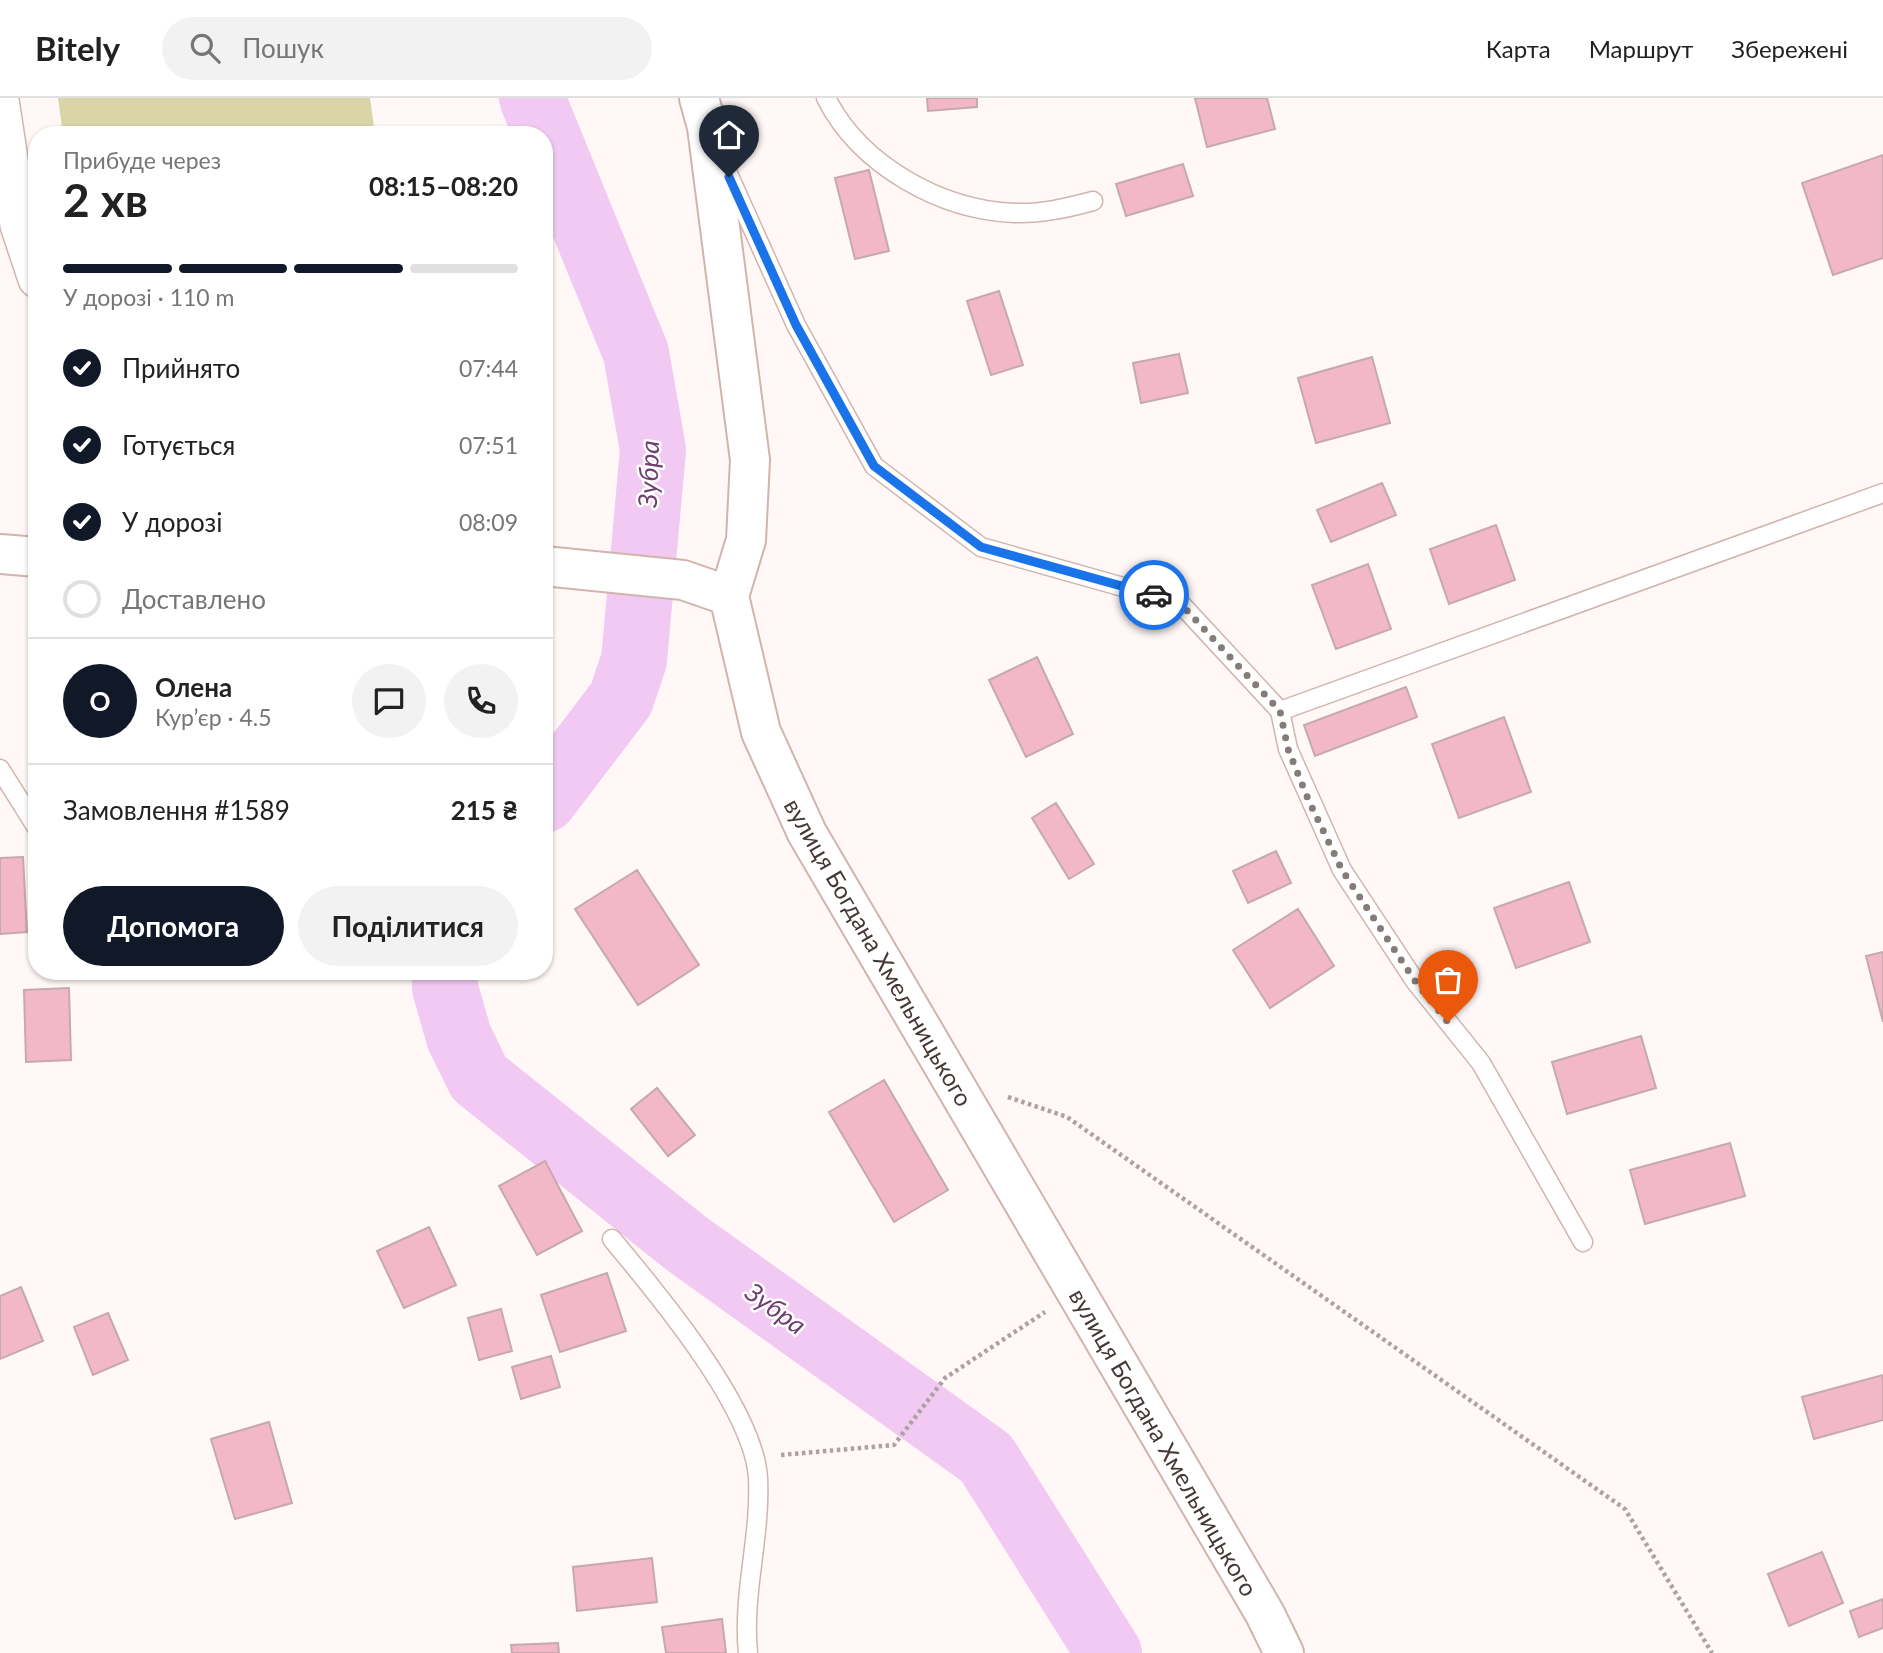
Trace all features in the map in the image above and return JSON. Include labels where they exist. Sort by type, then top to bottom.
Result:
[{"type":"street","points":[[0,100],[19,225],[28,252]]},
{"type":"street","points":[[553,567],[683,580],[729,596],[746,540],[750,460],[705,108]]},
{"type":"street","points":[[0,554],[28,557]]},
{"type":"street","name":"вулиця Богдана Хмельницького","points":[[729,596],[761,732],[807,833],[1265,1614],[1284,1653]]},
{"type":"lane","points":[[826,98],[850,133],[874,158],[917,187],[974,208],[1014,213],[1056,211],[1093,201]]},
{"type":"lane","points":[[705,108],[796,325],[874,466],[981,547],[1180,603],[1280,711],[1288,749],[1308,799],[1342,870],[1415,981],[1481,1063],[1583,1242]]},
{"type":"lane","points":[[1280,711],[1883,494]]},
{"type":"lane","points":[[0,769],[28,814]]},
{"type":"lane","points":[[612,1239],[710,1365],[746,1437],[758,1476],[745,1621],[748,1653]]},
{"type":"path","points":[[950,1078],[1067,1117],[1625,1509],[1713,1653]]},
{"type":"path","points":[[752,1458],[894,1445],[945,1378],[1076,1291]]},
{"type":"shaded area","points":[[58,98],[370,98],[374,126],[62,126]]},
{"type":"building","points":[[927,98],[977,98],[977,107],[928,111]]},
{"type":"building","points":[[1195,98],[1267,98],[1275,129],[1207,147]]},
{"type":"building","points":[[1883,155],[1883,258],[1833,275],[1802,183]]},
{"type":"building","points":[[1183,164],[1193,196],[1126,216],[1116,184]]},
{"type":"building","points":[[869,170],[889,251],[855,259],[835,178]]},
{"type":"building","points":[[999,291],[1023,365],[991,375],[967,301]]},
{"type":"building","points":[[1179,354],[1188,393],[1141,403],[1133,363]]},
{"type":"building","points":[[1372,357],[1390,423],[1316,443],[1298,378]]},
{"type":"building","points":[[1382,483],[1396,515],[1331,542],[1317,510]]},
{"type":"building","points":[[1496,525],[1515,580],[1449,604],[1430,549]]},
{"type":"building","points":[[1368,564],[1391,629],[1336,649],[1312,585]]},
{"type":"building","points":[[1037,657],[1073,734],[1026,757],[989,680]]},
{"type":"building","points":[[1406,687],[1417,717],[1315,756],[1304,725]]},
{"type":"building","points":[[1504,717],[1531,792],[1459,818],[1432,744]]},
{"type":"building","points":[[1056,803],[1094,864],[1069,879],[1032,818]]},
{"type":"building","points":[[1276,851],[1291,883],[1248,903],[1233,871]]},
{"type":"building","points":[[23,857],[27,932],[0,934],[0,858]]},
{"type":"building","points":[[637,870],[699,965],[638,1005],[575,909]]},
{"type":"building","points":[[1569,882],[1590,942],[1516,968],[1494,908]]},
{"type":"building","points":[[1298,909],[1334,966],[1270,1008],[1233,950]]},
{"type":"building","points":[[1883,952],[1883,1022],[1866,956]]},
{"type":"building","points":[[69,988],[71,1060],[26,1062],[24,990]]},
{"type":"building","points":[[1641,1036],[1656,1088],[1567,1114],[1552,1062]]},
{"type":"building","points":[[884,1080],[948,1190],[894,1222],[829,1112]]},
{"type":"building","points":[[657,1088],[695,1135],[668,1156],[631,1109]]},
{"type":"building","points":[[1730,1143],[1745,1196],[1645,1224],[1630,1170]]},
{"type":"building","points":[[545,1161],[582,1231],[537,1255],[499,1186]]},
{"type":"building","points":[[429,1227],[456,1285],[404,1308],[377,1251]]},
{"type":"building","points":[[607,1273],[626,1331],[560,1352],[541,1295]]},
{"type":"building","points":[[21,1287],[43,1341],[0,1359],[0,1296]]},
{"type":"building","points":[[501,1309],[512,1351],[479,1360],[468,1318]]},
{"type":"building","points":[[108,1313],[128,1360],[93,1375],[74,1327]]},
{"type":"building","points":[[551,1356],[560,1387],[521,1399],[512,1367]]},
{"type":"building","points":[[1883,1375],[1883,1420],[1814,1439],[1802,1397]]},
{"type":"building","points":[[269,1422],[292,1503],[235,1519],[211,1439]]},
{"type":"building","points":[[1822,1552],[1843,1603],[1789,1626],[1768,1574]]},
{"type":"building","points":[[652,1558],[657,1602],[577,1611],[573,1567]]},
{"type":"building","points":[[1883,1599],[1883,1628],[1859,1637],[1850,1611]]},
{"type":"building","points":[[722,1619],[726,1653],[666,1653],[662,1627]]},
{"type":"building","points":[[558,1643],[559,1653],[512,1653],[511,1645]]},
{"type":"waterway","name":"Зубра","points":[[532,98],[543,126]]},
{"type":"waterway","name":"Зубра","points":[[553,149],[636,353],[653,450],[634,660],[621,699],[553,788]]},
{"type":"waterway","name":"Зубра","points":[[445,980],[459,1037],[479,1078],[687,1244],[986,1458],[1109,1653]]},
{"type":"way so far","points":[[1154,595],[1180,603],[1280,711],[1288,749],[1308,799],[1342,870],[1415,981],[1448,1022]]},
{"type":"route","points":[[729,177],[796,325],[874,466],[981,547],[1154,595]]}]
